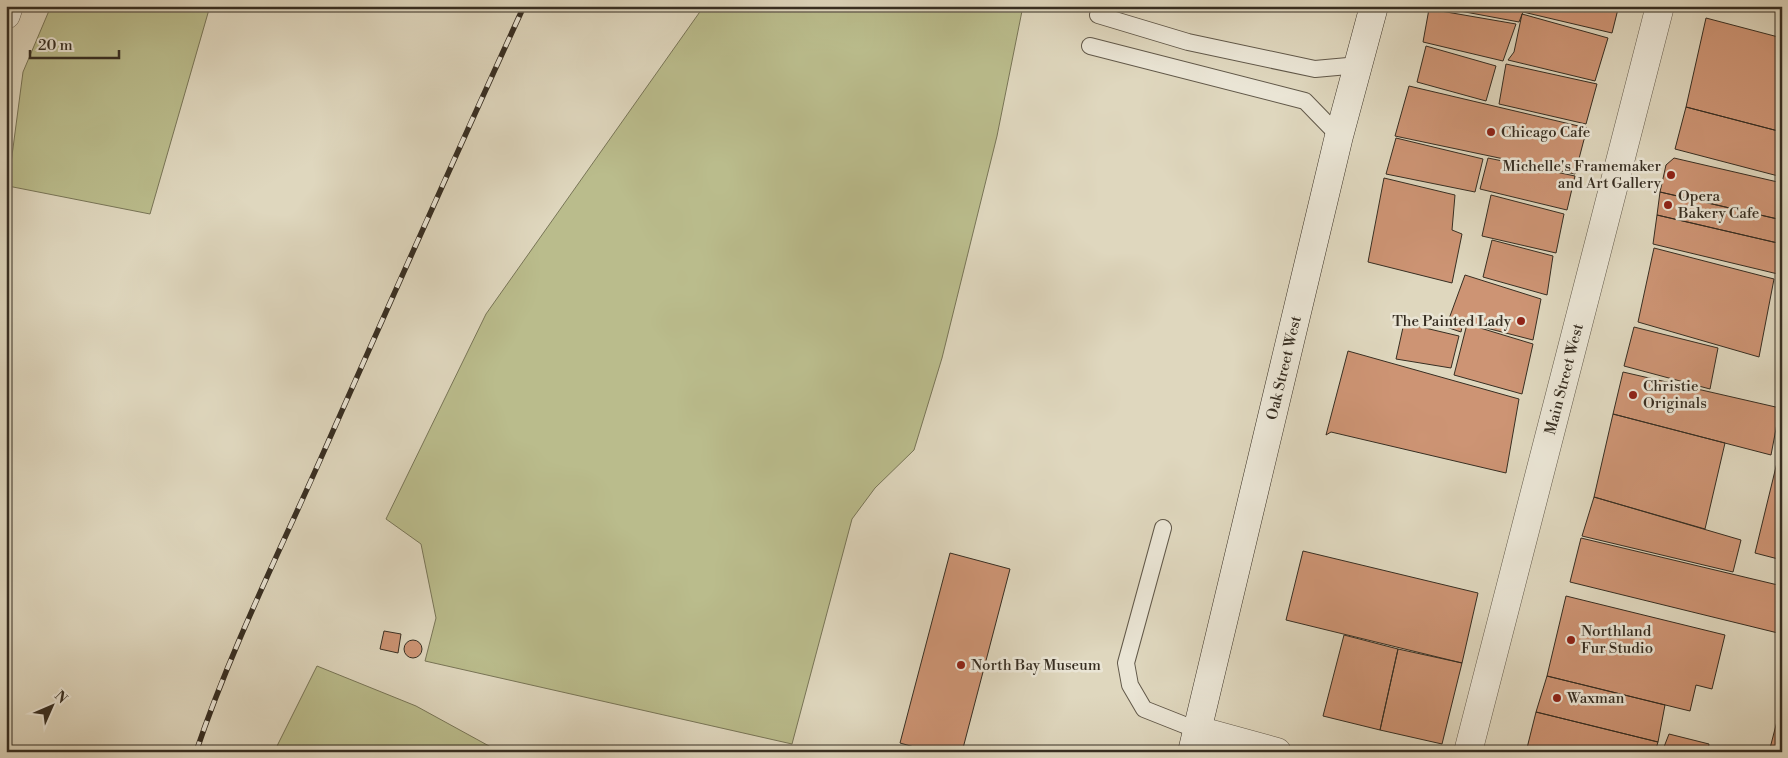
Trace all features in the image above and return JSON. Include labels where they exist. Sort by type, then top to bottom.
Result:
[{"type":"street","points":[[6,15],[8,6]]},
{"type":"street","name":"Oak Street West","points":[[1194,741],[1339,136],[1374,6]]},
{"type":"street","name":"Main Street West","points":[[1468,752],[1660,6]]},
{"type":"street","points":[[1194,741],[1277,752]]},
{"type":"lane","points":[[1098,15],[1188,42],[1315,69],[1359,65]]},
{"type":"lane","points":[[1090,46],[1305,101],[1339,136]]},
{"type":"lane","points":[[1163,528],[1126,662],[1128,678],[1144,709],[1194,741]]},
{"type":"green space","points":[[51,6],[210,6],[150,214],[8,186],[23,72]]},
{"type":"green space","points":[[704,6],[1023,6],[997,136],[942,358],[914,450],[875,488],[852,519],[792,744],[425,661],[436,618],[421,544],[386,519],[486,314]]},
{"type":"green space","points":[[317,666],[416,706],[500,752],[274,752]]},
{"type":"building","points":[[1433,6],[1603,6],[1618,9],[1612,33],[1523,12],[1519,22]]},
{"type":"building","points":[[1429,9],[1516,24],[1503,61],[1423,42]]},
{"type":"building","points":[[1522,14],[1608,38],[1595,81],[1508,60],[1514,52]]},
{"type":"building","points":[[1706,18],[1782,38],[1782,132],[1686,107]]},
{"type":"building","points":[[1426,46],[1496,66],[1486,101],[1417,82]]},
{"type":"building","points":[[1506,64],[1597,84],[1586,124],[1499,104]]},
{"type":"building","name":"Chicago Cafe","points":[[1409,86],[1587,128],[1575,174],[1395,136]]},
{"type":"building","points":[[1686,107],[1782,132],[1782,177],[1675,149]]},
{"type":"building","points":[[1396,138],[1483,159],[1475,192],[1386,174]]},
{"type":"building","points":[[1488,158],[1575,176],[1567,210],[1480,189]]},
{"type":"building","points":[[1674,158],[1782,183],[1782,220],[1660,192],[1666,165]]},
{"type":"building","points":[[1384,178],[1455,195],[1452,230],[1462,234],[1452,283],[1368,262]]},
{"type":"building","points":[[1660,192],[1782,220],[1782,244],[1657,215]]},
{"type":"building","points":[[1491,195],[1564,214],[1556,253],[1482,236]]},
{"type":"building","points":[[1657,215],[1782,244],[1782,275],[1653,244]]},
{"type":"building","points":[[1492,240],[1553,256],[1547,295],[1483,277]]},
{"type":"building","points":[[1654,248],[1774,279],[1759,357],[1638,322]]},
{"type":"building","points":[[1465,275],[1541,299],[1533,340],[1463,322],[1461,332],[1446,327]]},
{"type":"building","points":[[1404,323],[1459,336],[1451,368],[1396,359]]},
{"type":"building","points":[[1467,324],[1533,344],[1522,394],[1454,375]]},
{"type":"building","points":[[1634,327],[1718,348],[1710,389],[1624,366]]},
{"type":"building","points":[[1348,351],[1519,399],[1506,473],[1331,432],[1326,435]]},
{"type":"building","points":[[1623,372],[1780,408],[1771,455],[1613,414]]},
{"type":"building","points":[[1613,414],[1725,443],[1705,529],[1594,497]]},
{"type":"building","points":[[1782,442],[1782,560],[1755,553]]},
{"type":"building","points":[[1594,497],[1741,540],[1733,572],[1582,536]]},
{"type":"building","points":[[1581,538],[1782,586],[1782,634],[1570,582]]},
{"type":"building","points":[[1303,551],[1478,593],[1462,663],[1286,620]]},
{"type":"building","points":[[950,553],[1010,569],[962,752],[932,752],[900,743]]},
{"type":"building","points":[[1566,596],[1725,635],[1712,689],[1696,685],[1690,711],[1547,676]]},
{"type":"building","points":[[384,631],[401,634],[398,653],[380,649]]},
{"type":"building","points":[[1344,635],[1398,649],[1380,730],[1323,716]]},
{"type":"building","points":[[413,640],[419,643],[422,649],[419,655],[413,658],[407,655],[404,649],[407,643]]},
{"type":"building","points":[[1398,649],[1462,663],[1442,744],[1380,730]]},
{"type":"building","points":[[1547,676],[1665,705],[1658,742],[1536,712]]},
{"type":"building","points":[[1782,702],[1782,752],[1769,752]]},
{"type":"building","points":[[1536,712],[1658,742],[1655,752],[1526,752]]},
{"type":"building","points":[[1669,734],[1709,744],[1708,752],[1662,752]]},
{"type":"railway","points":[[196,752],[209,714],[255,604],[524,6]]},
{"type":"place","name":"Chicago Cafe","points":[[1491,132]]},
{"type":"place","name":"Michelle's Framemaker and Art Gallery","points":[[1671,175]]},
{"type":"place","name":"Opera Bakery Cafe","points":[[1668,205]]},
{"type":"place","name":"The Painted Lady","points":[[1521,321]]},
{"type":"place","name":"Christie Originals","points":[[1633,395]]},
{"type":"place","name":"Northland Fur Studio","points":[[1571,640]]},
{"type":"place","name":"North Bay Museum","points":[[961,665]]},
{"type":"place","name":"Waxman","points":[[1557,698]]}]
